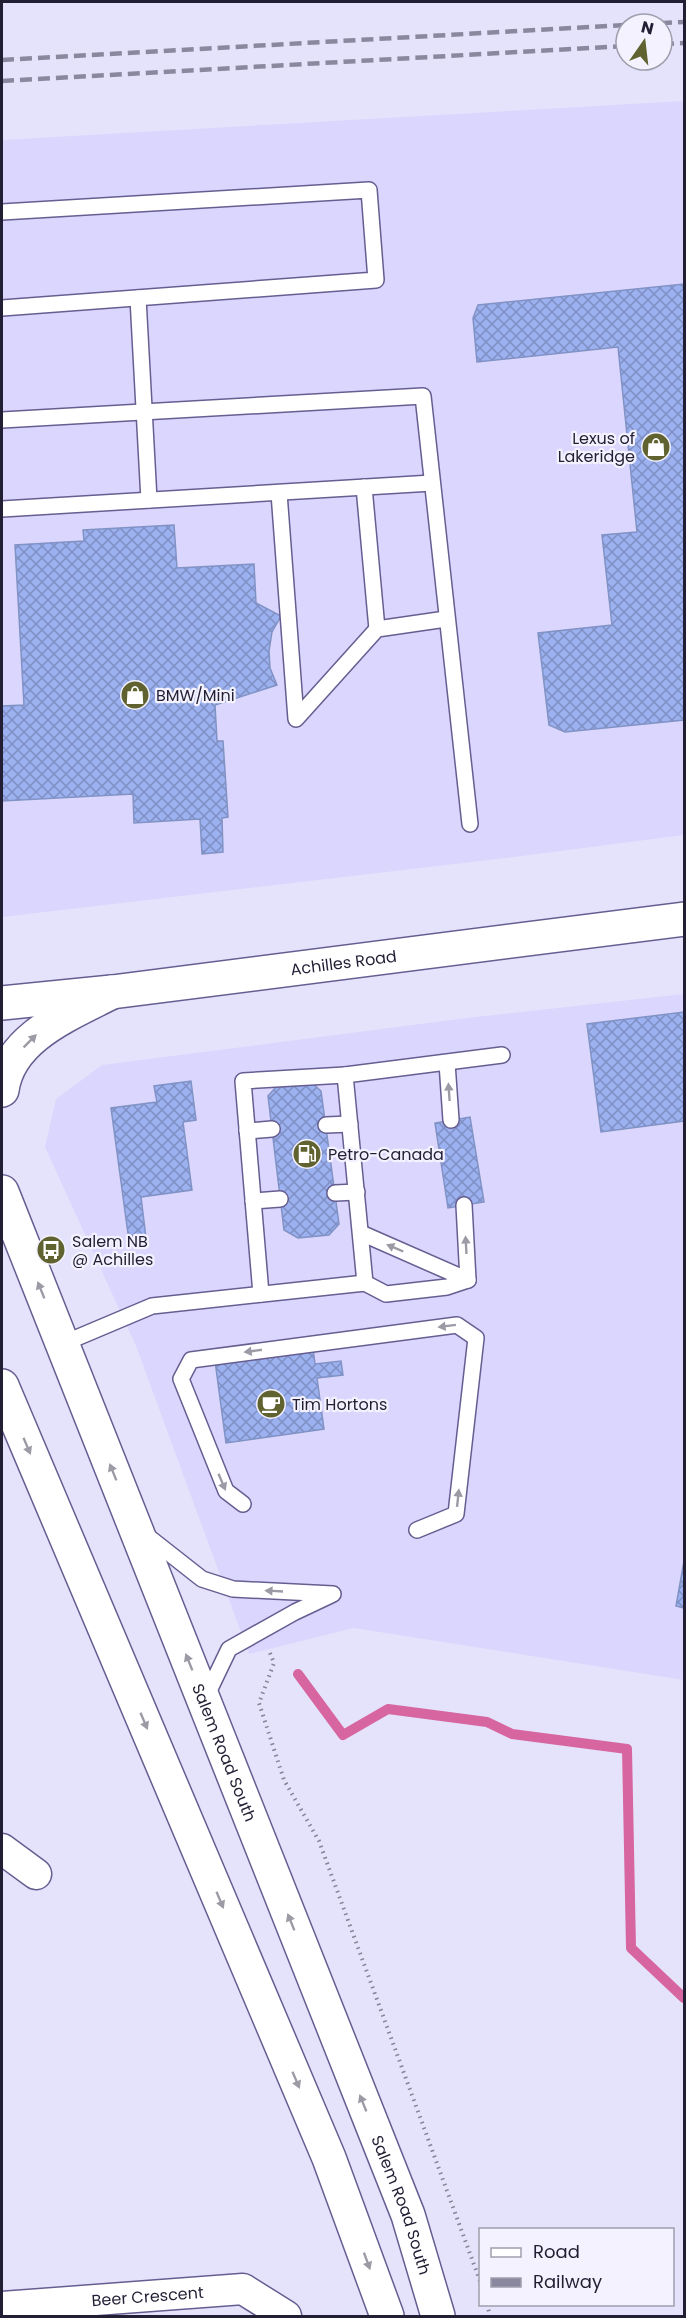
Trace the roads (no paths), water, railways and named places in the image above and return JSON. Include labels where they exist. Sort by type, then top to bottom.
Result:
[{"type":"main road","name":"Achilles Road","points":[[2,1003],[112,992],[684,919]]},
{"type":"main road","points":[[2,1090],[3,1078],[14,1058],[41,1030],[112,992]]},
{"type":"main road","name":"Salem Road South","points":[[2,1191],[408,2215],[438,2316]]},
{"type":"main road","points":[[2,1386],[329,2158],[387,2316]]},
{"type":"street","points":[[2,1849],[36,1874]]},
{"type":"street","name":"Beer Crescent","points":[[2,2307],[243,2289],[286,2316]]},
{"type":"lane","points":[[2,212],[369,190],[376,280],[2,308]]},
{"type":"lane","points":[[138,298],[149,500]]},
{"type":"lane","points":[[2,420],[423,396],[470,824]]},
{"type":"lane","points":[[2,509],[432,483]]},
{"type":"lane","points":[[364,487],[377,629]]},
{"type":"lane","points":[[279,493],[296,719],[377,629],[446,619]]},
{"type":"lane","points":[[261,1294],[243,1082],[345,1075],[502,1055]]},
{"type":"lane","points":[[447,1063],[450,1120]]},
{"type":"lane","points":[[345,1075],[365,1283]]},
{"type":"lane","points":[[326,1125],[350,1124]]},
{"type":"lane","points":[[248,1131],[272,1129]]},
{"type":"lane","points":[[335,1193],[357,1192]]},
{"type":"lane","points":[[253,1201],[280,1199]]},
{"type":"lane","points":[[464,1205],[468,1280]]},
{"type":"lane","points":[[361,1233],[468,1280]]},
{"type":"lane","points":[[62,1344],[152,1306],[365,1283],[386,1294],[447,1287],[468,1280]]},
{"type":"lane","points":[[243,1504],[226,1491],[181,1379],[191,1360],[457,1324],[476,1338],[456,1514],[417,1530]]},
{"type":"lane","points":[[134,1526],[202,1579],[233,1589],[333,1594],[229,1649],[204,1702]]},
{"type":"waterway","points":[[298,1674],[343,1735],[388,1709],[487,1722],[512,1734],[627,1749],[631,1948],[684,1998]]},
{"type":"railway","points":[[674,22],[684,22]]},
{"type":"railway","points":[[2,60],[614,26]]},
{"type":"railway","points":[[674,43],[684,43]]},
{"type":"railway","points":[[2,81],[614,47]]},
{"type":"place","name":"Lexus of Lakeridge","points":[[656,447]]},
{"type":"place","name":"BMW/Mini","points":[[135,695]]},
{"type":"place","name":"Petro-Canada","points":[[307,1154]]},
{"type":"place","name":"Salem NB @ Achilles","points":[[51,1250]]},
{"type":"place","name":"Tim Hortons","points":[[271,1404]]}]
